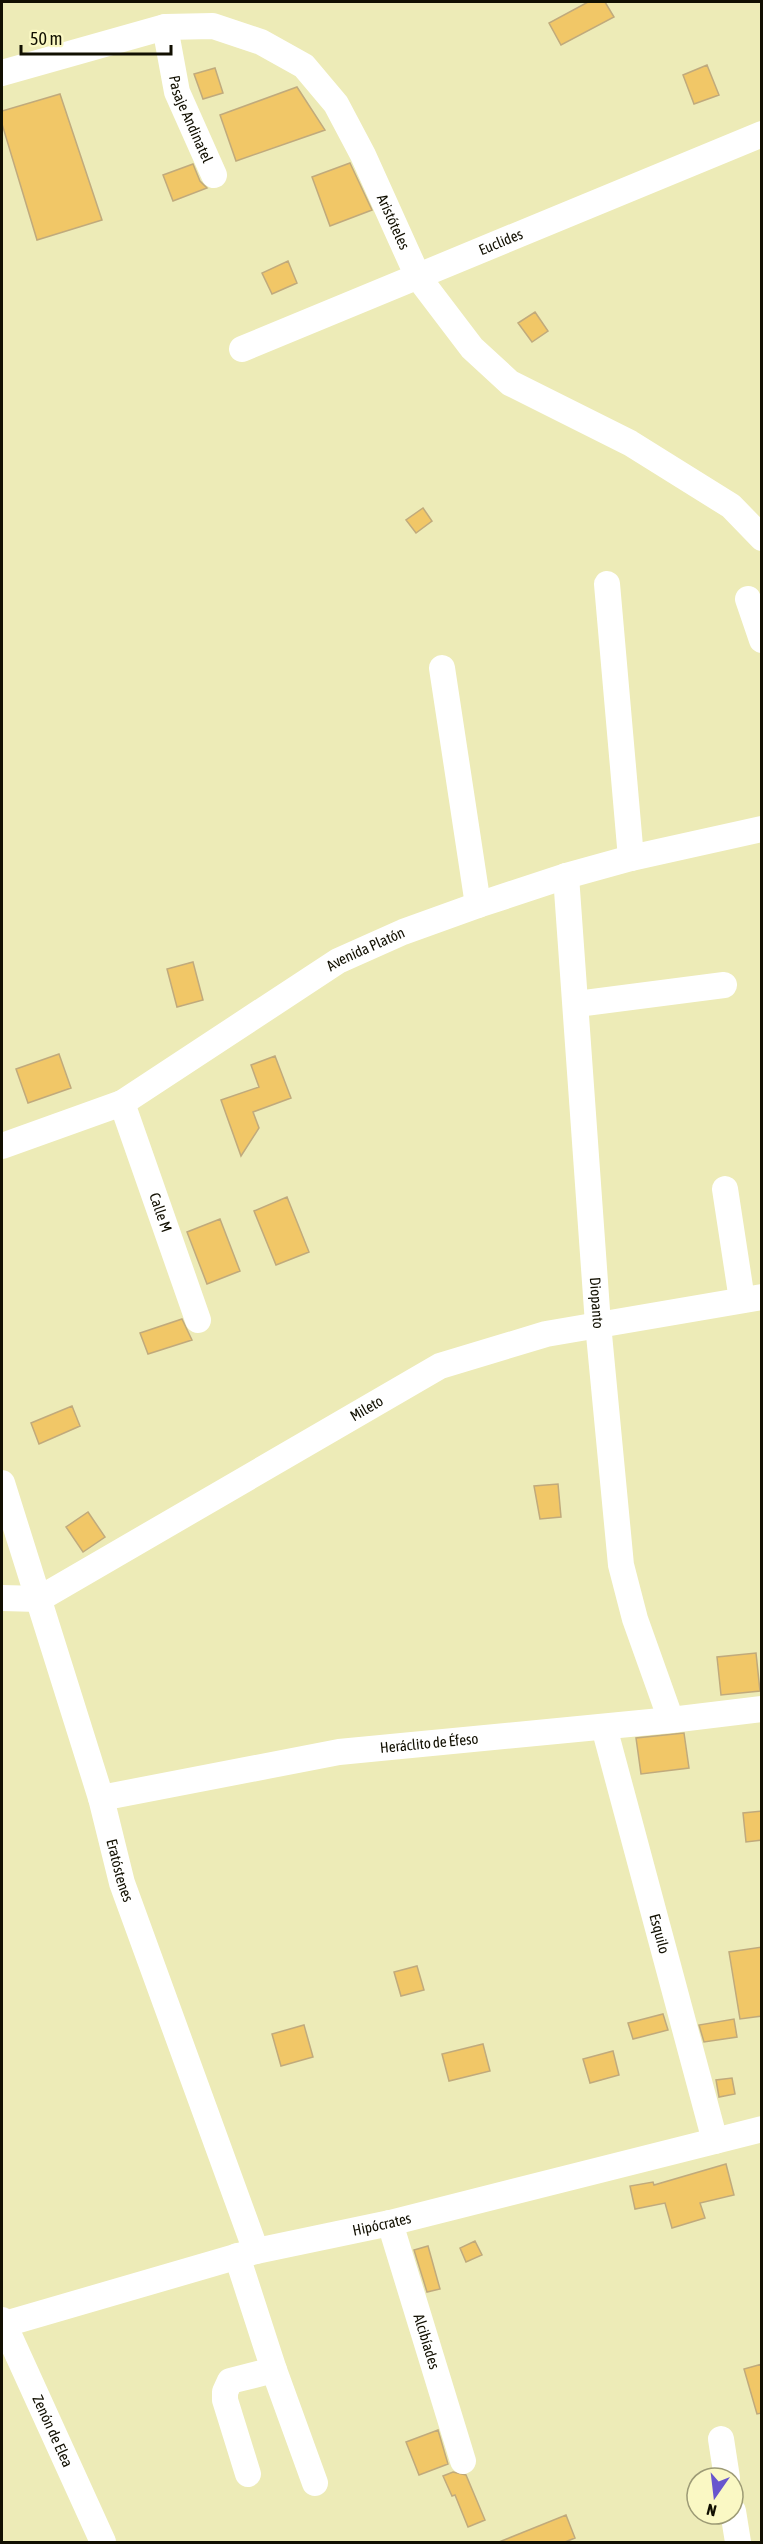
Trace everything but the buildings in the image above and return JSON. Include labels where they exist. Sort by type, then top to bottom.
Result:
[{"type":"street","name":"Aristóteles","points":[[2,73],[165,27],[213,26],[261,42],[304,66],[336,104],[363,155],[418,276],[472,348],[510,383],[650,456],[730,506],[762,538]]},
{"type":"street","name":"Pasaje Andinatel","points":[[165,27],[177,92],[214,175]]},
{"type":"street","name":"Euclides","points":[[242,349],[762,135]]},
{"type":"street","points":[[607,584],[632,858]]},
{"type":"street","points":[[748,599],[762,640]]},
{"type":"street","points":[[442,668],[478,905]]},
{"type":"street","name":"Avenida Platón","points":[[2,1146],[122,1103],[338,961],[403,932],[566,876],[632,858],[762,829]]},
{"type":"street","name":"Diopanto","points":[[566,876],[598,1324],[621,1565],[635,1619],[671,1720]]},
{"type":"street","points":[[576,1004],[724,985]]},
{"type":"street","name":"Calle M","points":[[122,1103],[198,1320]]},
{"type":"street","points":[[725,1189],[752,1299]]},
{"type":"street","name":"Mileto","points":[[39,1599],[440,1366],[546,1334],[752,1299]]},
{"type":"street","name":"Eratóstenes","points":[[2,1483],[101,1798],[122,1883],[246,2253],[274,2370],[315,2483]]},
{"type":"street","points":[[2,1598],[39,1599]]},
{"type":"street","name":"Heráclito de Éfeso","points":[[101,1798],[339,1752],[604,1727],[762,1709]]},
{"type":"street","name":"Esquilo","points":[[604,1727],[716,2140]]},
{"type":"street","name":"Hipócrates","points":[[3,2322],[246,2253],[390,2223],[762,2129]]},
{"type":"street","name":"Alcibíades","points":[[390,2223],[463,2461]]},
{"type":"street","name":"Zenón de Elea","points":[[3,2322],[102,2542]]},
{"type":"street","points":[[248,2474],[225,2400],[225,2392],[230,2380],[274,2370]]},
{"type":"street","points":[[721,2439],[725,2466]]},
{"type":"street","points":[[735,2526],[738,2542]]}]
